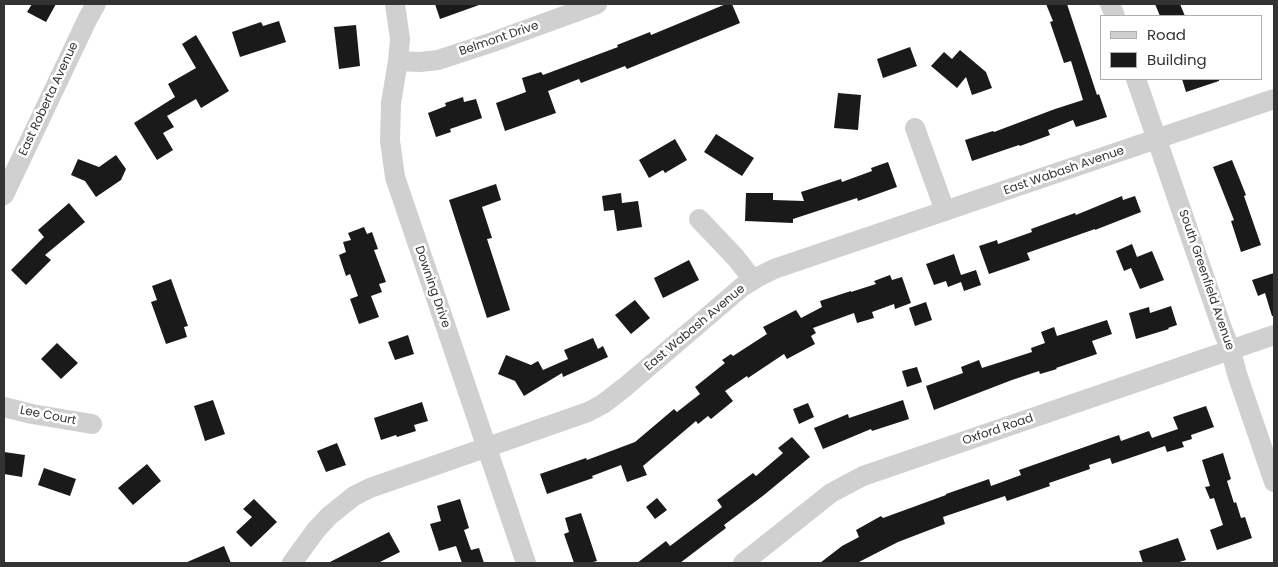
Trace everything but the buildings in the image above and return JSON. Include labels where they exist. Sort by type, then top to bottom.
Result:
[{"type":"street","name":"East Roberta Avenue","points":[[4,195],[96,4]]},
{"type":"street","name":"Downing Drive","points":[[395,4],[400,39],[391,103],[390,140],[395,177],[526,563]]},
{"type":"street","name":"Belmont Drive","points":[[398,61],[420,62],[438,60],[597,4]]},
{"type":"street","name":"South Greenfield Avenue","points":[[1136,80],[1231,351],[1274,482]]},
{"type":"street","name":"East Wabash Avenue","points":[[292,563],[316,530],[329,516],[354,496],[386,481],[588,412],[603,404],[742,287],[774,269],[1274,99]]},
{"type":"street","points":[[915,128],[945,211]]},
{"type":"street","points":[[699,219],[736,258],[753,280]]},
{"type":"street","name":"Oxford Road","points":[[743,563],[831,493],[863,476],[1274,335]]},
{"type":"street","name":"Lee Court","points":[[4,407],[32,414],[92,424]]}]
